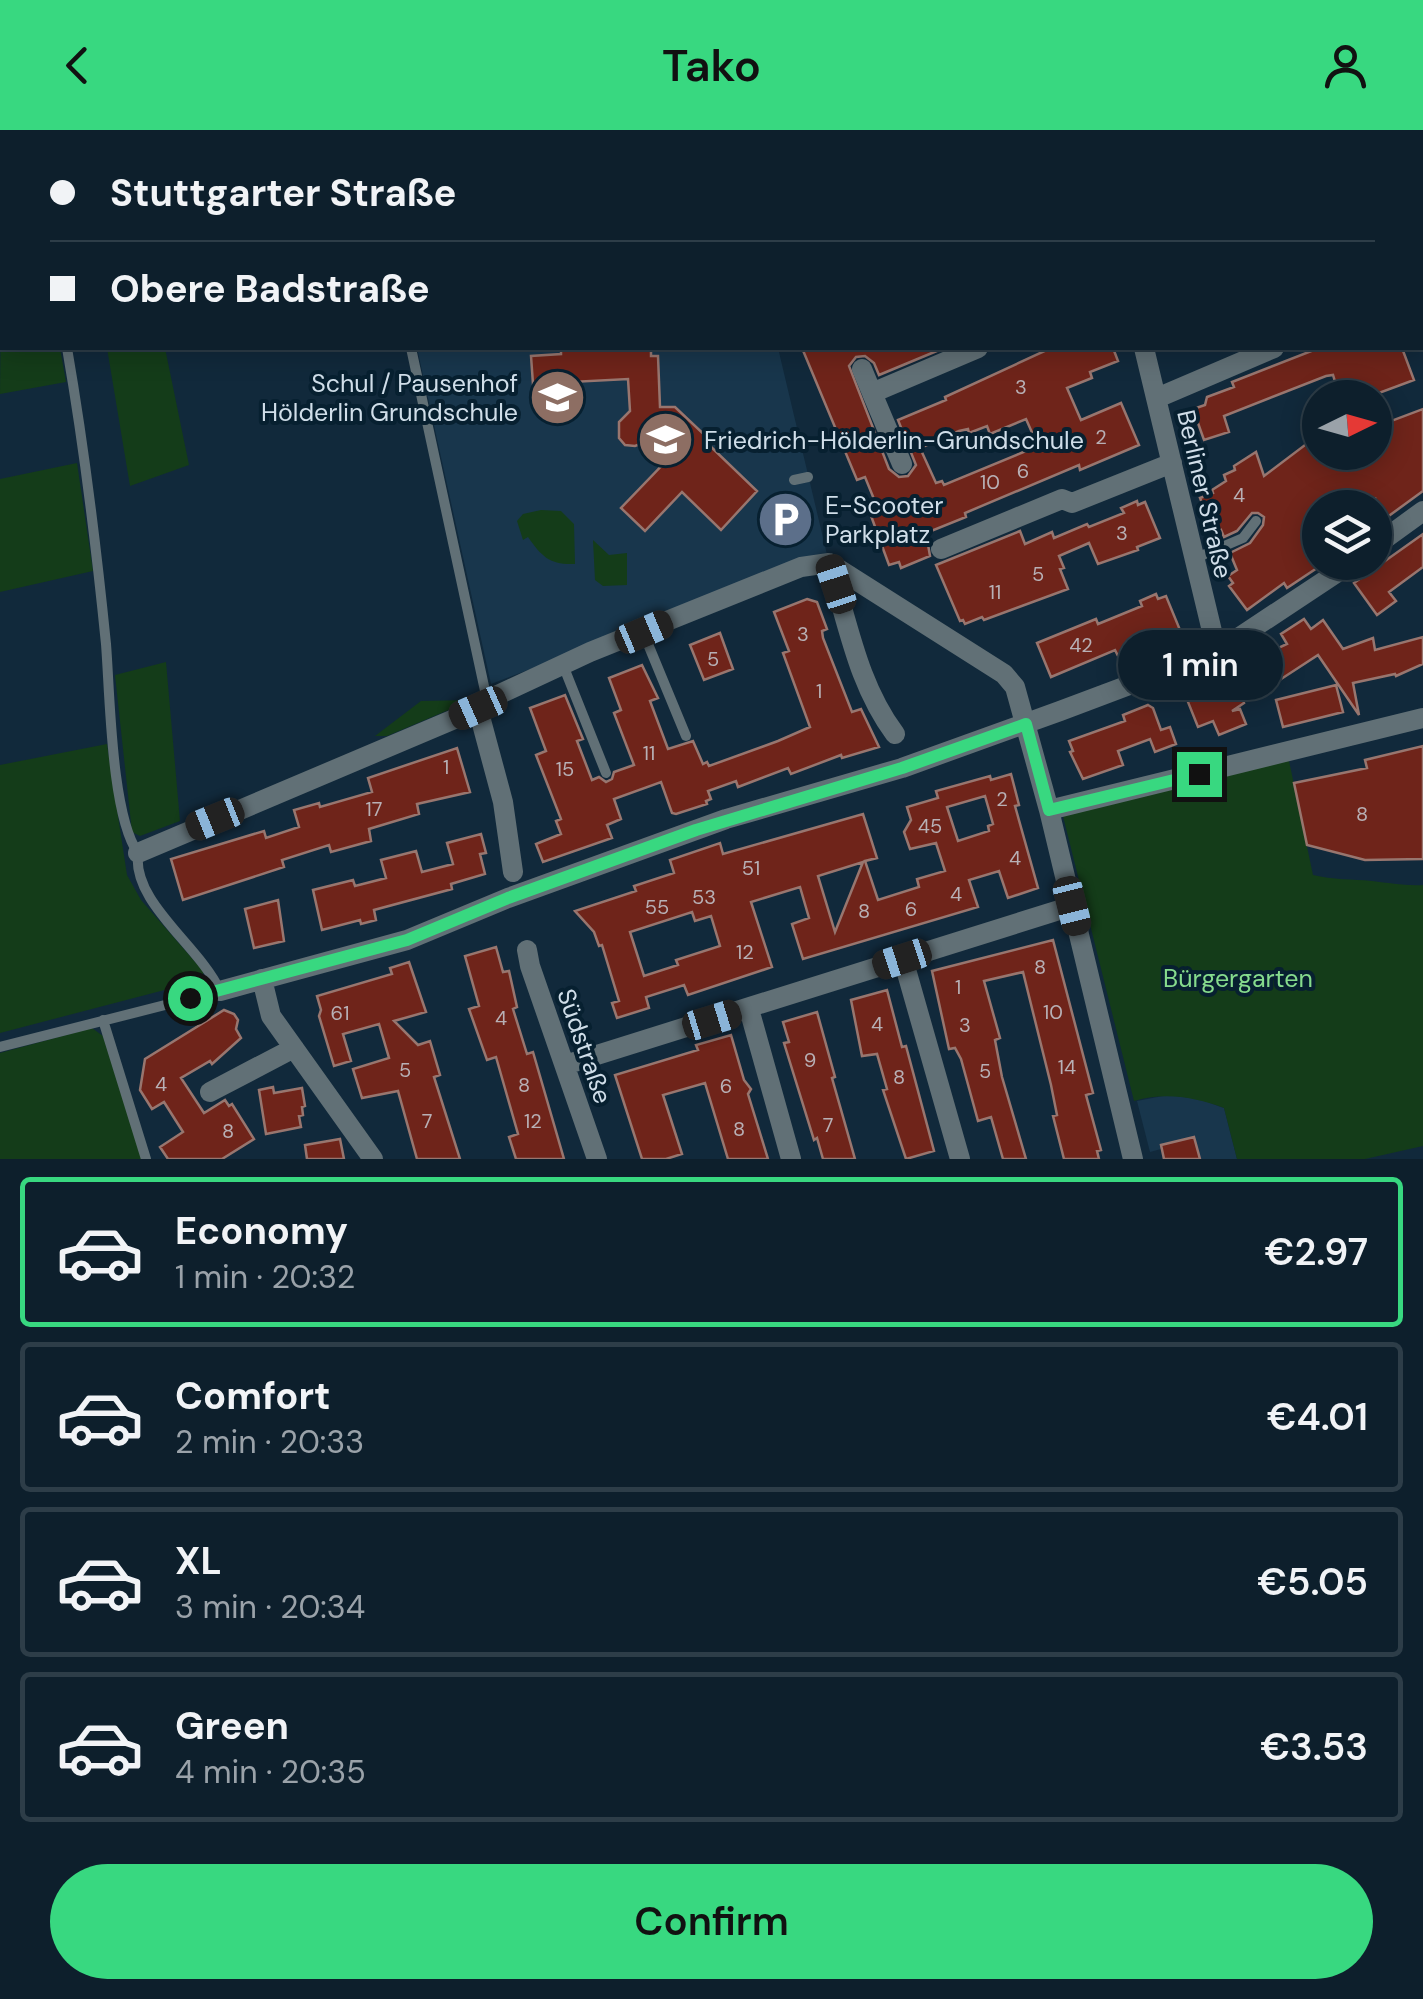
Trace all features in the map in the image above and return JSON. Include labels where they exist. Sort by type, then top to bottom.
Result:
[{"type":"street","points":[[872,393],[973,350]]},
{"type":"street","name":"Berliner Straße","points":[[1145,350],[1217,652]]},
{"type":"street","points":[[1157,398],[1269,350]]},
{"type":"street","points":[[862,369],[902,464]]},
{"type":"street","points":[[942,550],[1062,499],[1072,503],[1172,462]]},
{"type":"street","points":[[1392,534],[1423,511]]},
{"type":"street","points":[[138,854],[483,704],[563,664],[801,567],[828,563],[1004,674],[1015,687],[1049,810],[1132,1159]]},
{"type":"street","points":[[828,563],[856,660],[876,708],[895,734]]},
{"type":"street","points":[[220,990],[407,940],[508,898],[711,824],[902,768],[1026,724],[1217,652],[1326,580]]},
{"type":"street","points":[[483,704],[513,872]]},
{"type":"street","points":[[1049,810],[1423,718]]},
{"type":"street","points":[[566,1066],[1072,906]]},
{"type":"street","name":"Südstraße","points":[[527,950],[597,1159]]},
{"type":"street","points":[[902,959],[960,1159]]},
{"type":"street","points":[[262,980],[271,1016],[374,1159]]},
{"type":"street","points":[[749,1009],[791,1159]]},
{"type":"street","points":[[210,1092],[294,1048]]},
{"type":"lane","points":[[0,1047],[220,990],[192,947],[144,890],[136,866],[138,854],[127,838],[112,732],[85,454],[67,350]]},
{"type":"lane","points":[[411,350],[483,704]]},
{"type":"lane","points":[[794,480],[808,476]]},
{"type":"lane","points":[[1194,559],[1243,538],[1256,522]]},
{"type":"lane","points":[[644,632],[686,736]]},
{"type":"lane","points":[[563,664],[606,773]]},
{"type":"lane","points":[[103,1020],[146,1159]]},
{"type":"shaded area","points":[[417,350],[778,350],[829,563],[801,567],[491,684]]},
{"type":"shaded area","points":[[1168,1095],[1199,1099],[1224,1108],[1237,1159],[1200,1159],[1194,1137],[1161,1145],[1161,1149],[1150,1152],[1137,1101]]},
{"type":"green space","points":[[0,350],[60,350],[66,382],[0,394]]},
{"type":"green space","points":[[107,350],[165,350],[189,465],[130,486]]},
{"type":"green space","points":[[77,463],[93,571],[0,592],[0,479]]},
{"type":"green space","points":[[561,511],[574,524],[575,564],[553,561],[542,555],[528,537],[523,540],[517,521],[523,514]]},
{"type":"green space","points":[[593,540],[609,555],[627,553],[627,585],[603,586],[595,580]]},
{"type":"green space","points":[[166,662],[180,821],[140,836],[132,832],[115,675]]},
{"type":"green space","points":[[472,700],[387,736],[375,736],[421,701]]},
{"type":"green space","points":[[107,744],[127,875],[141,900],[204,972],[199,981],[0,1033],[0,765]]},
{"type":"green space","name":"Bürgergarten","points":[[1288,756],[1313,875],[1423,885],[1423,1146],[1365,1159],[1237,1159],[1224,1108],[1179,1097],[1134,1101],[1063,816]]},
{"type":"green space","points":[[92,1028],[103,1036],[142,1159],[0,1159],[0,1053]]},
{"type":"building","name":"Friedrich-Hölderlin-Grundschule","points":[[561,350],[651,350],[651,356],[658,356],[660,407],[675,407],[757,491],[721,530],[682,492],[645,531],[621,508],[668,459],[648,441],[625,445],[619,438],[619,422],[630,411],[628,379],[533,384],[531,356],[561,354]]},
{"type":"building","points":[[803,350],[939,350],[879,375],[874,363],[865,356],[856,357],[849,366],[889,469],[899,477],[908,476],[916,465],[898,420],[1047,350],[1114,350],[1118,361],[1090,372],[1092,378],[1067,388],[1081,420],[1121,403],[1139,445],[1080,470],[1079,465],[926,533],[930,556],[901,568],[899,562],[889,565],[870,513],[878,509],[865,477],[857,480]],"holes":[[[1026,419],[1038,446],[944,485],[942,481],[936,483],[920,448],[959,431],[968,429],[969,433],[987,426],[990,434]]]},
{"type":"building","points":[[1314,350],[1403,350],[1414,380],[1392,388],[1392,380],[1335,380],[1333,375],[1302,380],[1302,385],[1224,416],[1229,432],[1204,440],[1193,409],[1205,405],[1207,397],[1234,387],[1232,382]]},
{"type":"building","points":[[1423,409],[1423,491],[1392,514],[1392,490],[1302,490],[1302,578],[1287,588],[1284,583],[1247,610],[1229,586],[1233,583],[1228,576],[1237,570],[1230,553],[1250,543],[1264,517],[1252,513],[1237,531],[1224,537],[1221,530],[1214,533],[1200,498],[1213,493],[1226,481],[1224,475],[1256,452],[1264,476],[1302,447],[1302,470],[1392,470],[1392,421]]},
{"type":"building","points":[[1137,501],[1138,505],[1145,502],[1160,538],[1098,564],[1089,543],[1059,556],[1068,589],[984,620],[982,617],[965,624],[960,621],[936,565],[1020,531],[1025,544],[1052,532],[1054,538],[1087,524],[1089,527],[1124,513],[1121,508]]},
{"type":"building","points":[[1423,534],[1423,567],[1389,592],[1396,601],[1377,615],[1354,583],[1392,580],[1392,556]]},
{"type":"building","points":[[1156,594],[1158,599],[1166,596],[1180,630],[1118,656],[1115,650],[1051,677],[1037,643],[1096,619],[1098,624],[1142,606],[1140,601]]},
{"type":"building","points":[[807,599],[817,602],[827,629],[822,631],[823,638],[852,712],[861,709],[879,747],[842,758],[841,755],[791,774],[788,768],[738,787],[736,781],[708,791],[711,799],[707,804],[676,814],[672,813],[661,782],[614,799],[621,819],[607,825],[612,838],[543,862],[536,844],[561,834],[556,821],[561,819],[536,755],[546,751],[530,708],[565,695],[583,739],[577,741],[592,780],[599,777],[606,782],[614,772],[634,765],[614,713],[621,710],[609,678],[642,665],[658,698],[650,701],[668,749],[693,741],[703,764],[707,762],[709,766],[778,741],[810,727],[783,653],[789,651],[774,612]]},
{"type":"building","points":[[1304,619],[1311,629],[1323,620],[1343,649],[1373,638],[1375,650],[1423,637],[1423,664],[1396,676],[1353,683],[1359,715],[1318,655],[1272,685],[1242,698],[1244,703],[1232,711],[1240,709],[1246,724],[1219,735],[1213,721],[1198,727],[1184,692],[1287,644],[1281,634]]},
{"type":"building","points":[[720,633],[733,669],[704,680],[690,645]]},
{"type":"building","points":[[1336,685],[1343,712],[1283,727],[1276,700]]},
{"type":"building","points":[[1148,705],[1153,708],[1161,730],[1170,727],[1176,744],[1155,752],[1150,739],[1118,751],[1123,765],[1083,779],[1069,741],[1125,721],[1123,715]]},
{"type":"building","points":[[1423,746],[1423,859],[1365,860],[1307,845],[1294,783],[1367,768],[1365,760]]},
{"type":"building","points":[[457,748],[470,792],[417,804],[419,814],[369,829],[371,841],[331,852],[329,845],[282,860],[284,867],[183,900],[171,859],[264,831],[266,838],[299,827],[294,810],[372,792],[368,778]]},
{"type":"building","points":[[1011,774],[1019,805],[1015,806],[1038,888],[1008,898],[999,871],[969,880],[978,907],[803,959],[792,924],[809,918],[800,887],[751,902],[772,967],[688,995],[684,985],[646,997],[649,1008],[617,1018],[612,1003],[619,1001],[602,945],[575,911],[636,891],[634,886],[674,873],[670,860],[720,843],[723,854],[863,814],[877,858],[865,861],[878,900],[919,887],[917,879],[945,871],[936,843],[910,849],[904,832],[911,820],[907,807],[938,798],[936,791],[990,776],[991,780]],"holes":[[[985,796],[993,824],[988,826],[989,831],[958,841],[947,807]],[[863,862],[835,932],[818,876]],[[692,912],[695,921],[711,916],[720,946],[676,960],[678,965],[644,976],[630,932]]]},
{"type":"building","points":[[481,834],[486,853],[480,854],[485,874],[451,884],[452,889],[374,910],[376,920],[322,930],[313,890],[353,880],[355,886],[386,878],[381,860],[416,851],[422,872],[453,864],[447,843]]},
{"type":"building","points":[[278,900],[284,941],[254,948],[245,909]]},
{"type":"building","points":[[1053,940],[1093,1093],[1086,1095],[1101,1150],[1097,1151],[1099,1159],[1064,1159],[1053,1116],[1057,1115],[1051,1085],[1023,972],[984,981],[1000,1038],[995,1040],[1002,1077],[1026,1159],[1003,1159],[991,1117],[978,1121],[961,1059],[955,1048],[949,1049],[932,971]]},
{"type":"building","points":[[496,947],[503,972],[509,971],[517,1007],[513,1009],[527,1054],[533,1052],[564,1159],[516,1159],[509,1137],[518,1134],[496,1057],[487,1060],[469,1009],[479,1006],[465,956]]},
{"type":"building","points":[[409,962],[426,1012],[394,1021],[418,1045],[430,1041],[440,1075],[434,1077],[460,1159],[417,1159],[398,1091],[362,1098],[353,1069],[389,1058],[379,1024],[343,1034],[351,1061],[334,1066],[319,1016],[317,996],[392,974],[390,968]]},
{"type":"building","points":[[887,990],[934,1151],[906,1159],[883,1090],[887,1089],[877,1054],[862,1056],[851,1000]]},
{"type":"building","points":[[224,1010],[238,1020],[236,1029],[241,1038],[212,1064],[210,1061],[181,1078],[204,1113],[225,1100],[229,1106],[232,1104],[254,1139],[222,1159],[168,1159],[160,1147],[183,1132],[164,1102],[152,1109],[140,1090],[145,1059]]},
{"type":"building","points":[[817,1012],[855,1159],[823,1159],[784,1043],[789,1042],[783,1022]]},
{"type":"building","points":[[731,1035],[744,1080],[751,1089],[748,1094],[768,1159],[728,1159],[705,1083],[663,1095],[682,1154],[642,1159],[615,1075],[698,1050],[696,1045]]},
{"type":"building","points":[[273,1087],[274,1093],[302,1088],[305,1106],[299,1116],[301,1127],[266,1134],[259,1090]]},
{"type":"building","points":[[1194,1137],[1200,1159],[1164,1159],[1161,1145]]},
{"type":"building","points":[[340,1139],[344,1159],[307,1159],[305,1145]]},
{"type":"place","name":"Schul / Pausenhof Hölderlin Grundschule","points":[[557,397]]},
{"type":"place","name":"Friedrich-Hölderlin-Grundschule","points":[[665,440]]},
{"type":"place","name":"E-Scooter Parkplatz","points":[[786,519]]},
{"type":"route","points":[[190,998],[407,940],[508,898],[696,830],[902,768],[1026,724],[1049,810],[1199,774]]}]
